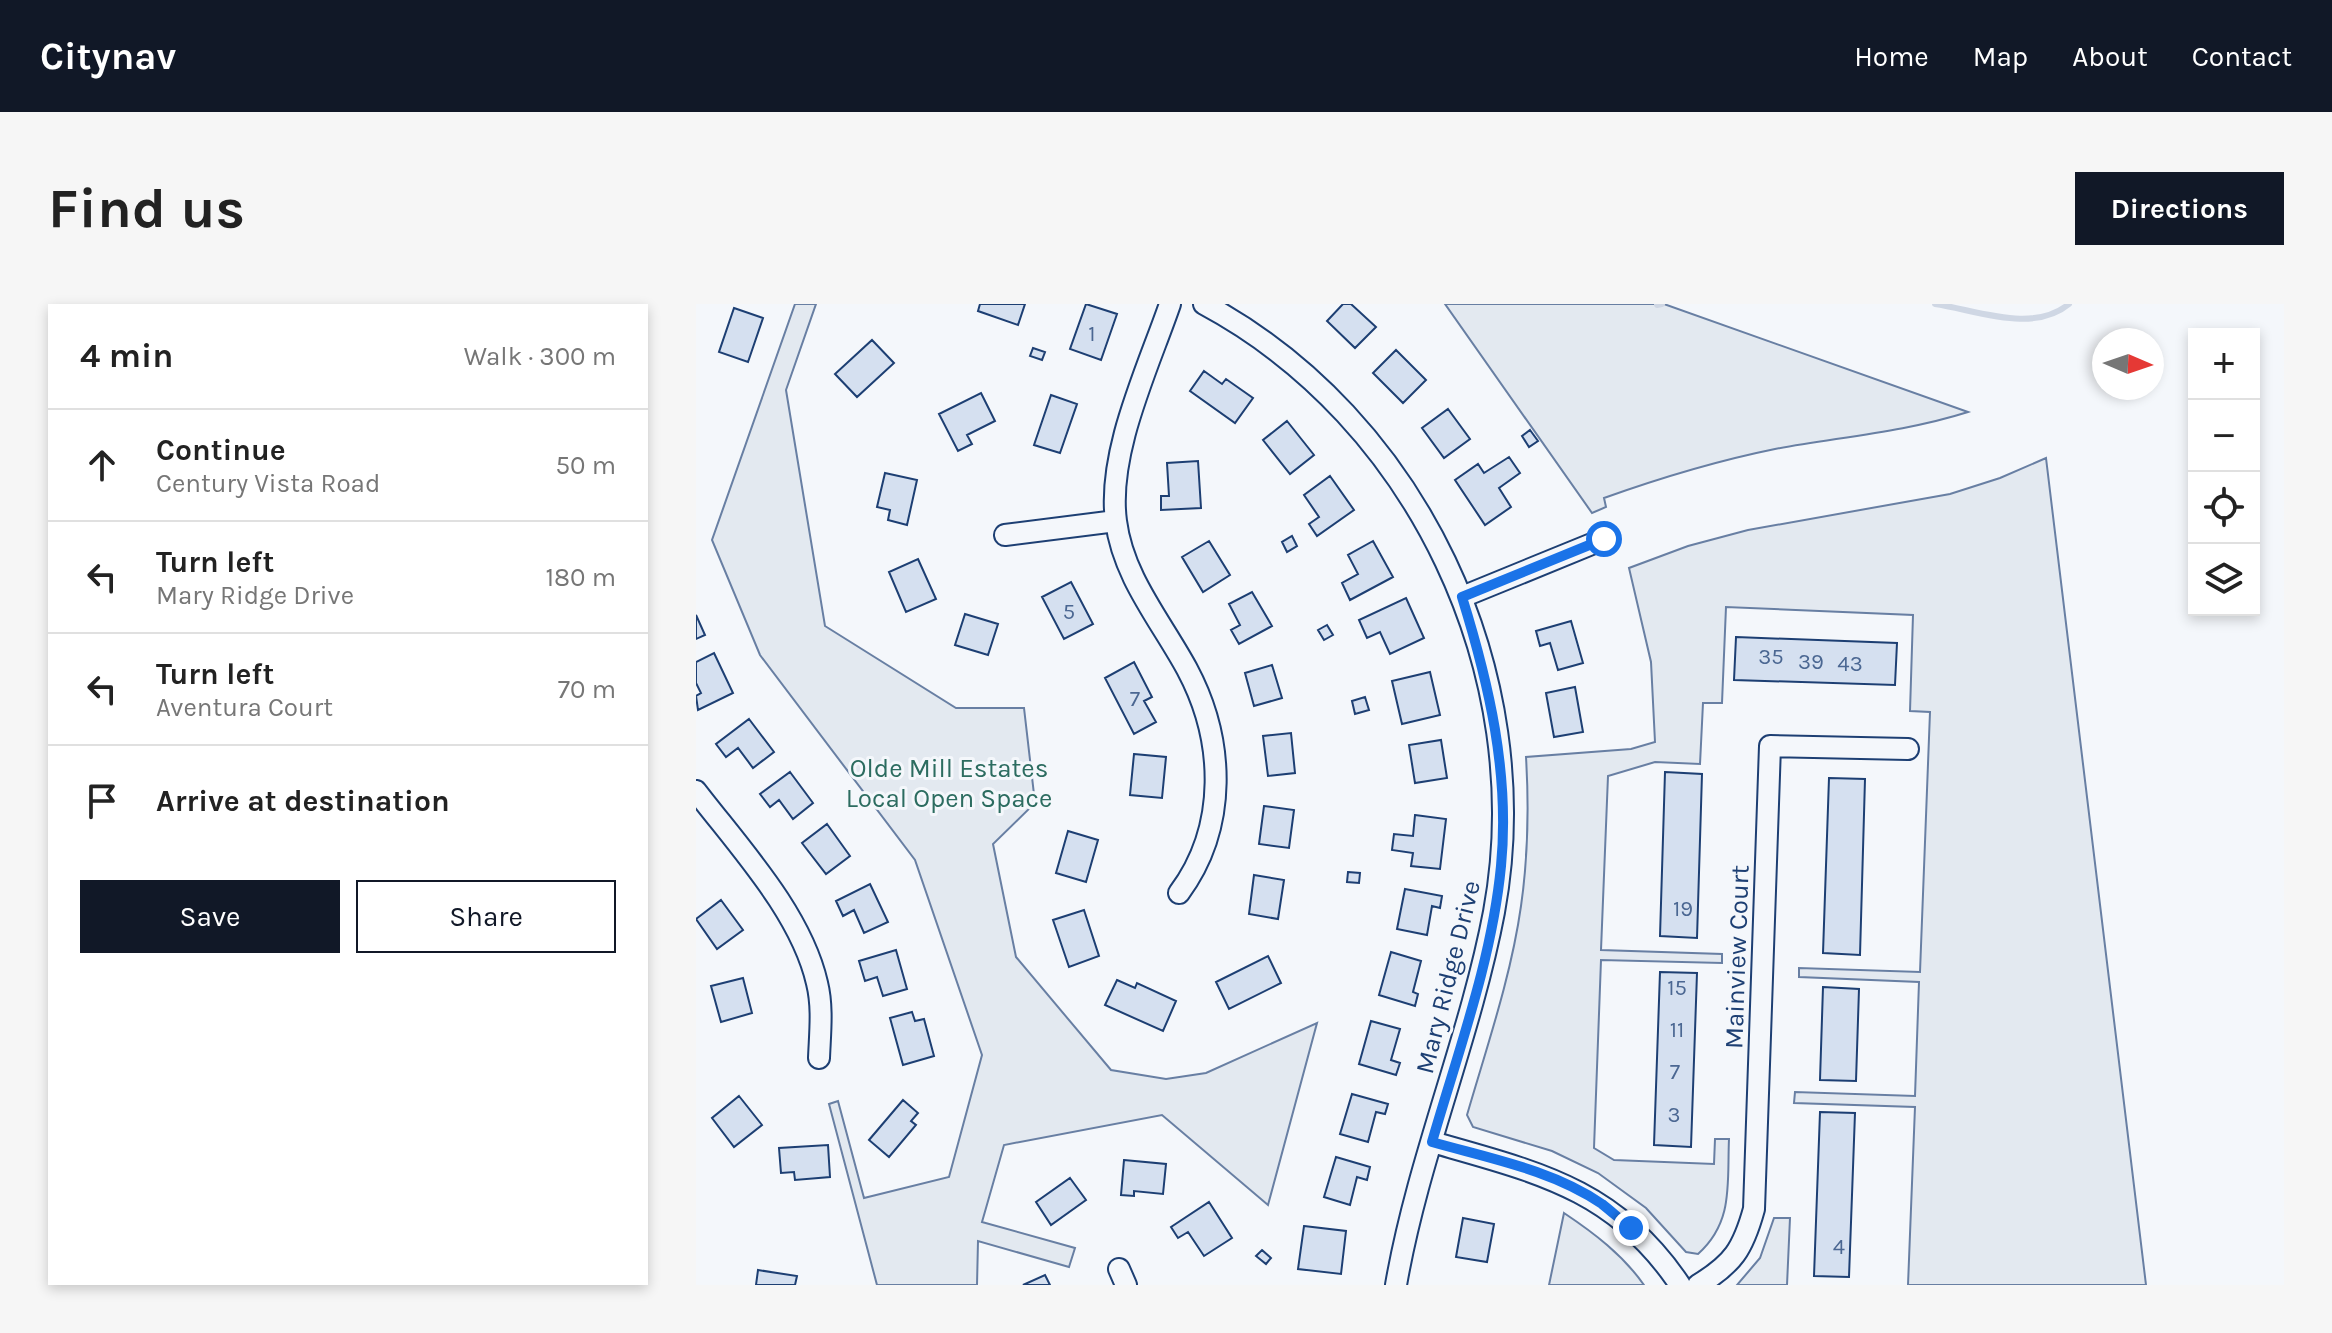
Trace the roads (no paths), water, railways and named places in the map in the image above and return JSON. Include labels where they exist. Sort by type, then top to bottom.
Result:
[{"type":"street","points":[[1170,304],[1121,446],[1115,486],[1116,521],[1123,554],[1138,586],[1187,669],[1201,699],[1211,733],[1216,773],[1215,807],[1203,853],[1194,873],[1179,893]]},
{"type":"street","name":"Mary Ridge Drive","points":[[1204,304],[1268,345],[1304,373],[1343,409],[1370,440],[1416,505],[1438,543],[1462,597],[1489,689],[1501,781],[1501,865],[1481,970],[1410,1216],[1396,1285]]},
{"type":"street","points":[[1005,535],[1116,521]]},
{"type":"street","points":[[1462,597],[1604,539]]},
{"type":"street","name":"Mainview Court","points":[[1698,1285],[1724,1269],[1737,1253],[1748,1232],[1754,1209],[1770,746],[1908,749]]},
{"type":"street","points":[[696,791],[764,880],[787,914],[807,954],[818,984],[821,1018],[819,1058]]},
{"type":"street","points":[[1432,1142],[1526,1169],[1600,1203],[1661,1257],[1680,1285]]},
{"type":"waterway","points":[[1657,305],[1662,304]]},
{"type":"waterway","points":[[1935,304],[2022,319],[2055,313],[2069,304]]},
{"type":"park label","name":"Olde Mill Estates Local Open Space","points":[[949,783]]}]
